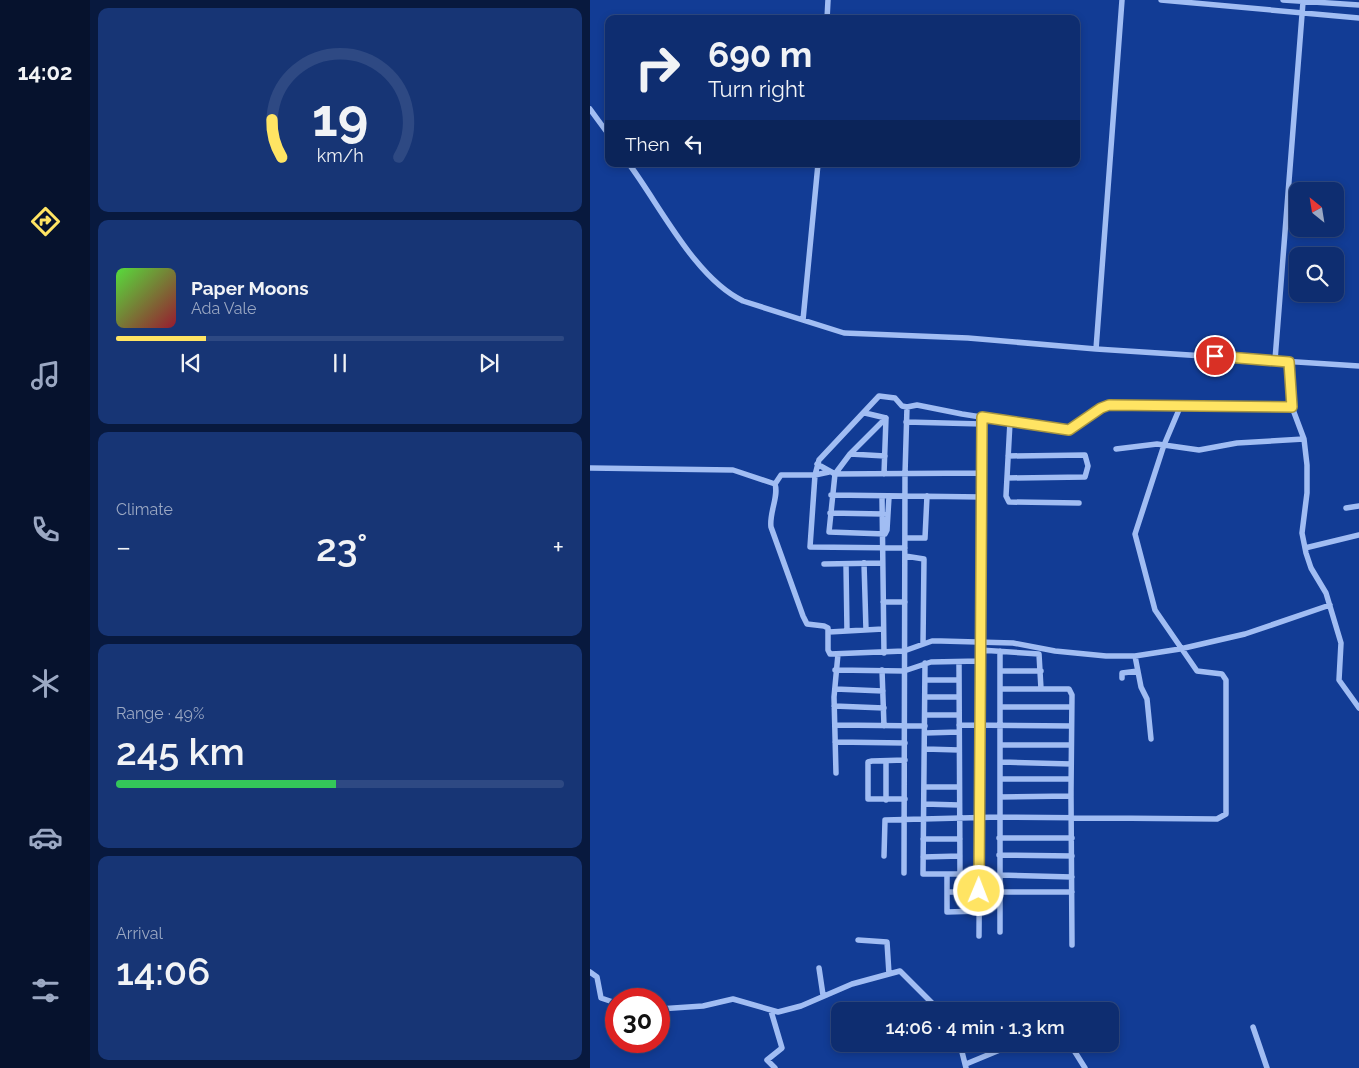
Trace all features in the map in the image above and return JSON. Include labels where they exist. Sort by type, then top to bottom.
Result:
[{"type":"street","points":[[827,15],[828,0]]},
{"type":"street","points":[[1096,349],[1122,0]]},
{"type":"street","points":[[1160,0],[1359,18]]},
{"type":"street","points":[[1283,0],[1359,5]]},
{"type":"street","points":[[1275,360],[1303,2]]},
{"type":"street","points":[[590,109],[605,130]]},
{"type":"street","points":[[631,167],[709,278],[727,294],[743,301],[844,333],[968,338],[1096,349],[1359,366]]},
{"type":"street","points":[[803,320],[818,167]]},
{"type":"street","points":[[1289,362],[1292,407],[1304,439],[1308,470],[1302,533],[1305,548],[1311,568],[1326,593],[1341,643],[1339,680],[1359,708]]},
{"type":"street","points":[[905,548],[810,546],[817,464],[879,396],[895,398],[902,406],[917,405],[982,421]]},
{"type":"street","points":[[906,422],[1010,422],[1069,430],[1101,408],[1109,405],[1292,407]]},
{"type":"street","points":[[884,856],[885,820],[980,817],[1217,819],[1226,814],[1226,680],[1222,674],[1199,673],[1180,649],[1155,610],[1135,534],[1164,445],[1181,405]]},
{"type":"street","points":[[904,873],[906,799],[904,726],[905,474],[907,407]]},
{"type":"street","points":[[865,413],[886,418]]},
{"type":"street","points":[[885,497],[887,532],[882,534],[829,532],[832,473],[886,418]]},
{"type":"street","points":[[884,474],[886,418]]},
{"type":"street","points":[[979,936],[982,421]]},
{"type":"street","points":[[1010,422],[1006,496],[1009,502],[1079,503]]},
{"type":"street","points":[[868,436],[884,436]]},
{"type":"street","points":[[1116,449],[1164,445],[1198,450],[1237,443],[1304,439]]},
{"type":"street","points":[[850,454],[884,456]]},
{"type":"street","points":[[1007,478],[1084,477],[1088,466],[1085,455],[1008,456]]},
{"type":"street","points":[[817,464],[832,473]]},
{"type":"street","points":[[590,468],[733,470],[775,484]]},
{"type":"street","points":[[983,473],[781,475],[775,484],[771,527],[806,622],[826,626],[829,632],[828,650],[834,654],[884,653],[904,651],[933,641],[1013,643],[1055,651],[1106,656],[1135,656],[1180,649],[1245,634],[1330,605]]},
{"type":"street","points":[[831,495],[982,497]]},
{"type":"street","points":[[905,538],[925,538],[927,496]]},
{"type":"street","points":[[1346,508],[1359,506]]},
{"type":"street","points":[[830,513],[885,514]]},
{"type":"street","points":[[882,534],[884,653]]},
{"type":"street","points":[[1305,548],[1359,536]]},
{"type":"street","points":[[905,556],[924,559],[923,644]]},
{"type":"street","points":[[864,563],[866,630]]},
{"type":"street","points":[[824,564],[882,563]]},
{"type":"street","points":[[846,564],[847,631]]},
{"type":"street","points":[[883,602],[905,602]]},
{"type":"street","points":[[829,632],[883,629]]},
{"type":"street","points":[[980,650],[1037,653],[1040,657],[1041,689]]},
{"type":"street","points":[[1000,651],[1002,762],[999,817],[1000,932]]},
{"type":"street","points":[[834,654],[836,670],[834,706],[836,773]]},
{"type":"street","points":[[1135,656],[1141,688],[1147,699],[1151,739]]},
{"type":"street","points":[[836,670],[904,671],[925,663],[980,661]]},
{"type":"street","points":[[959,662],[960,874]]},
{"type":"street","points":[[925,663],[923,874],[980,874]]},
{"type":"street","points":[[882,670],[884,726]]},
{"type":"street","points":[[1000,671],[1041,671]]},
{"type":"street","points":[[1122,678],[1122,673],[1138,671]]},
{"type":"street","points":[[925,680],[959,680]]},
{"type":"street","points":[[835,689],[883,691]]},
{"type":"street","points":[[1001,689],[1069,689],[1071,707],[1072,945]]},
{"type":"street","points":[[925,697],[959,697]]},
{"type":"street","points":[[834,706],[884,708]]},
{"type":"street","points":[[1001,707],[1071,707]]},
{"type":"street","points":[[925,715],[959,715]]},
{"type":"street","points":[[835,725],[904,726],[925,730],[959,732]]},
{"type":"street","points":[[959,725],[1070,726]]},
{"type":"street","points":[[835,742],[905,743]]},
{"type":"street","points":[[1001,745],[1071,745]]},
{"type":"street","points":[[925,749],[959,750]]},
{"type":"street","points":[[905,760],[870,761],[867,768],[868,799],[906,799]]},
{"type":"street","points":[[886,761],[886,800]]},
{"type":"street","points":[[1002,762],[1071,764]]},
{"type":"street","points":[[1000,779],[1071,779]]},
{"type":"street","points":[[925,787],[959,787]]},
{"type":"street","points":[[1000,797],[1071,796]]},
{"type":"street","points":[[924,804],[959,804]]},
{"type":"street","points":[[999,838],[1072,838]]},
{"type":"street","points":[[923,839],[960,839]]},
{"type":"street","points":[[923,857],[960,856]]},
{"type":"street","points":[[999,856],[1072,856]]},
{"type":"street","points":[[946,874],[947,912],[980,911]]},
{"type":"street","points":[[999,875],[1072,877]]},
{"type":"street","points":[[947,892],[1072,892]]},
{"type":"street","points":[[858,940],[887,942],[889,974]]},
{"type":"street","points":[[819,968],[823,995]]},
{"type":"street","points":[[590,972],[597,977],[601,998],[605,999]]},
{"type":"street","points":[[670,1008],[703,1006],[733,999],[771,1011],[795,1007],[823,995],[889,974],[902,972],[931,1002]]},
{"type":"street","points":[[771,1011],[782,1048],[768,1060],[775,1068]]},
{"type":"street","points":[[1253,1027],[1267,1068]]},
{"type":"street","points":[[962,1052],[966,1066],[995,1052]]},
{"type":"street","points":[[1075,1052],[1085,1068]]},
{"type":"route","points":[[979,891],[982,417],[1072,430],[1101,408],[1109,405],[1292,407],[1289,362],[1215,356]]}]
